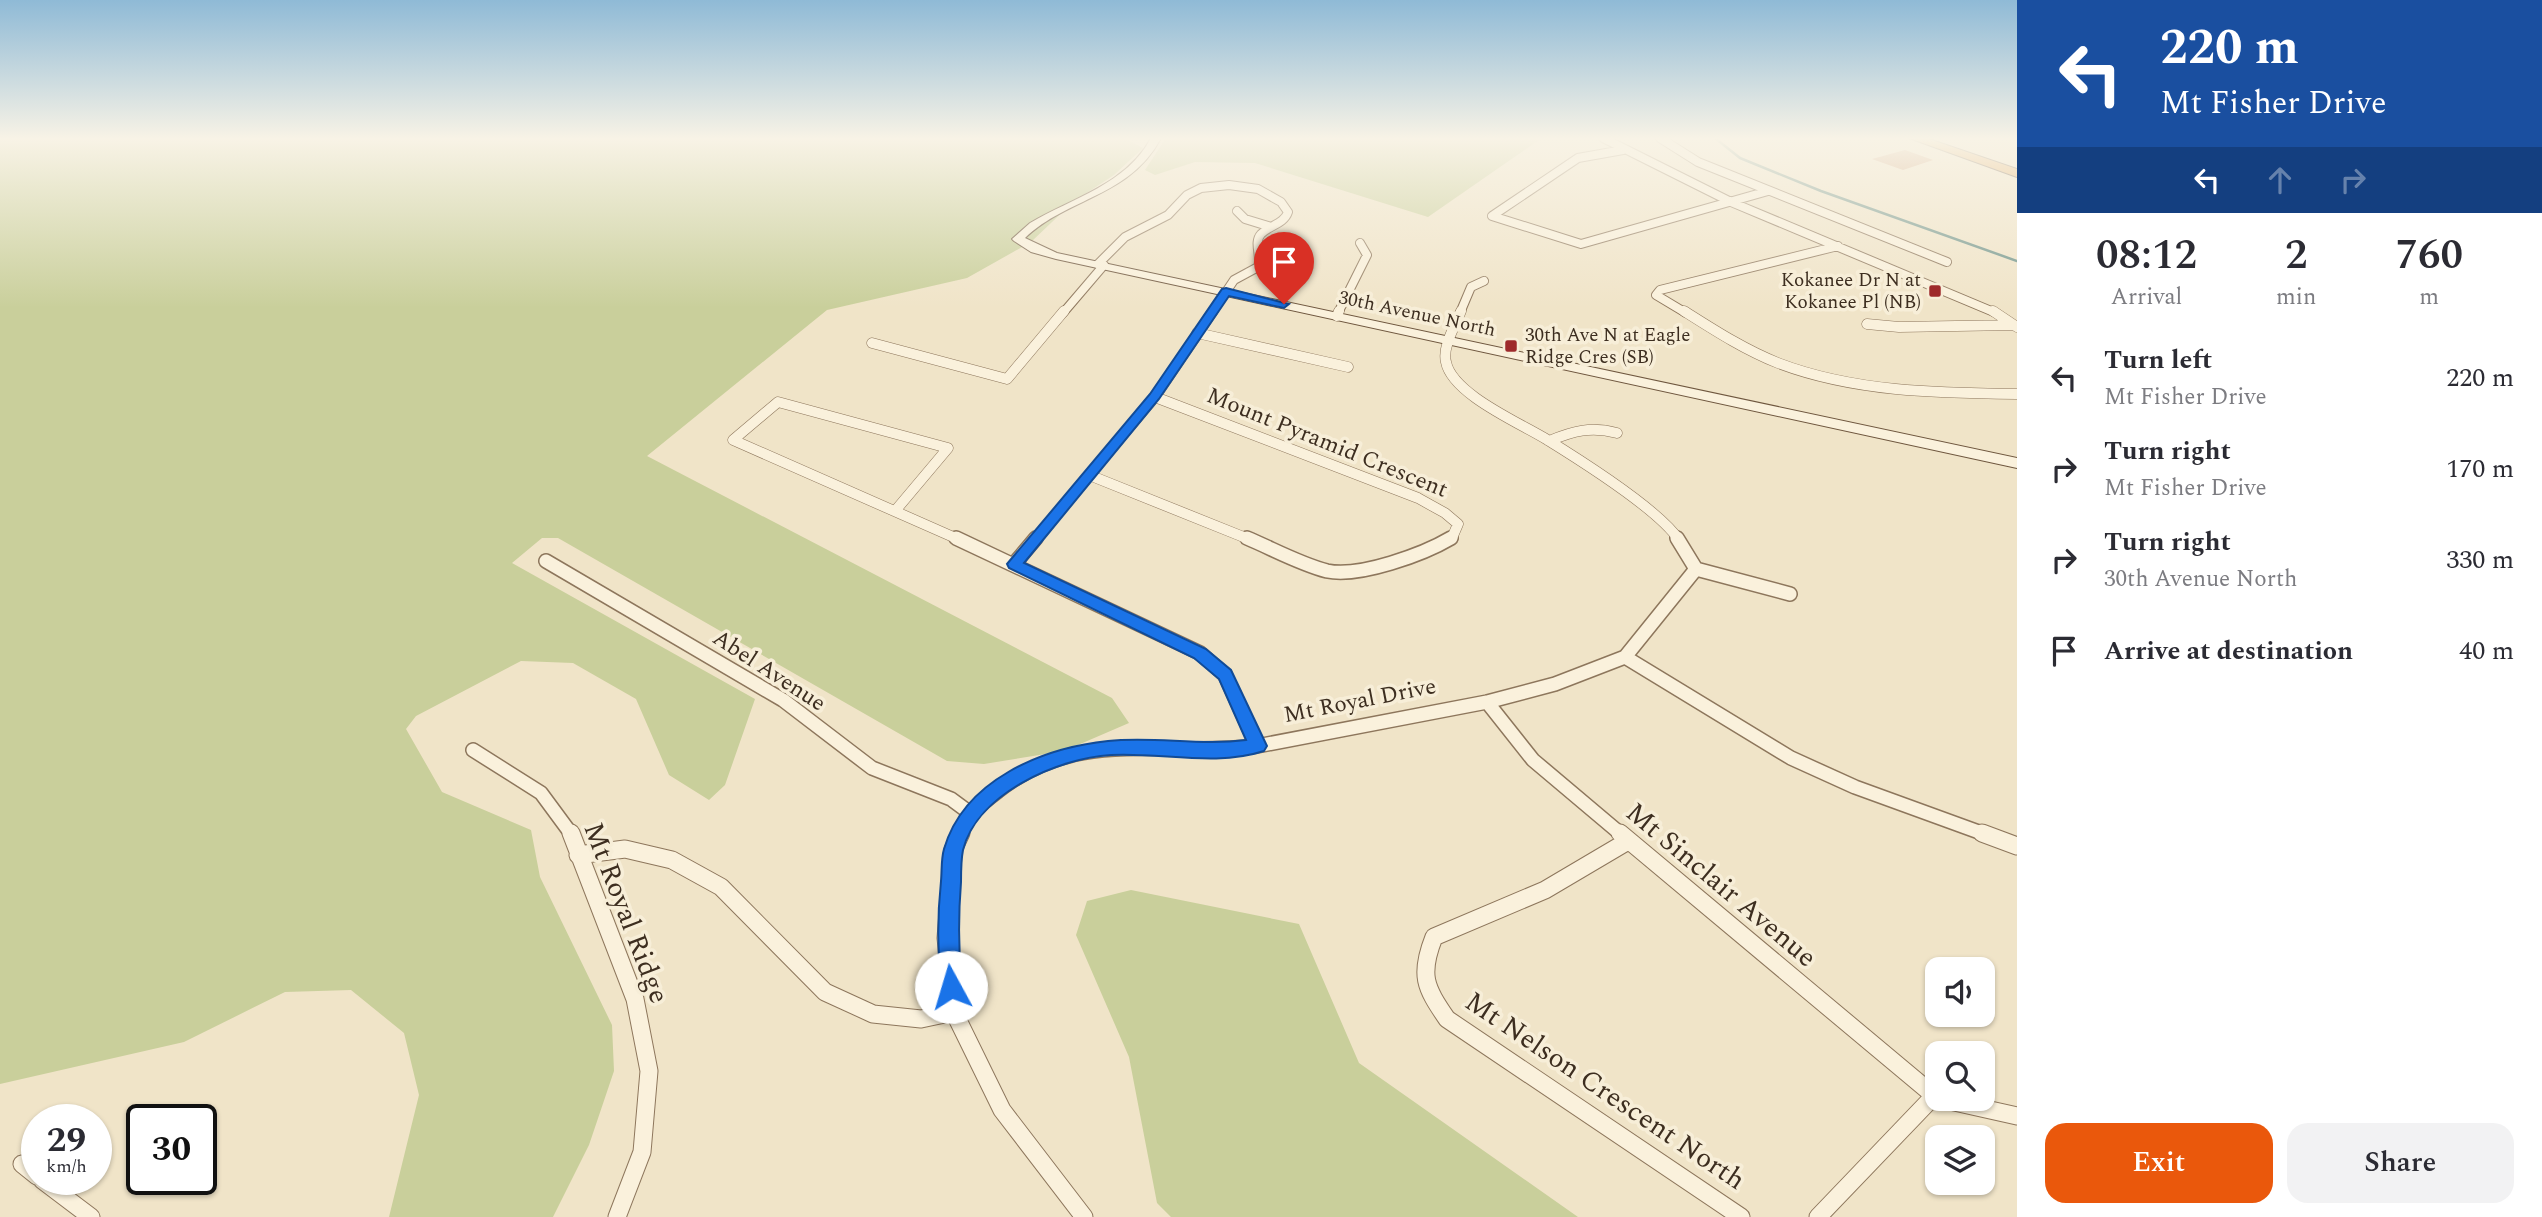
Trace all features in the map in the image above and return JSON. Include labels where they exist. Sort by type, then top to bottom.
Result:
[{"type":"street","name":"30th Avenue North","points":[[1088,195],[1052,215],[1018,239],[1026,246],[1041,252],[2017,463]]},
{"type":"street","points":[[872,343],[1007,379],[1126,235],[1165,217],[1176,209],[1183,198],[1190,195]]},
{"type":"street","points":[[1014,564],[1154,397],[1234,279],[1254,271],[1261,265],[1262,257],[1257,242],[1271,227],[1280,223],[1288,212],[1278,198],[1267,195]]},
{"type":"street","points":[[1523,195],[1492,216],[1581,244],[1755,195]]},
{"type":"street","points":[[1716,195],[1994,312],[2016,326]]},
{"type":"street","points":[[1778,195],[1947,262]]},
{"type":"street","points":[[1237,211],[1245,219],[1271,227]]},
{"type":"street","points":[[1337,316],[1367,255],[1360,243]]},
{"type":"street","points":[[1838,246],[1660,290],[1656,295],[1748,348],[1807,372],[1921,393],[2017,394]]},
{"type":"street","points":[[1484,281],[1471,286],[1449,340],[1445,361],[1452,377],[1475,397],[1549,441],[1655,513],[1676,536],[1696,569],[1790,594]]},
{"type":"street","points":[[1867,324],[1899,327],[2016,326]]},
{"type":"street","points":[[1197,334],[1348,367]]},
{"type":"street","name":"Mount Pyramid Crescent","points":[[1089,475],[1328,571],[1354,572],[1433,549],[1452,537],[1458,524],[1445,513],[1418,498],[1154,397]]},
{"type":"street","points":[[895,512],[948,448],[778,402],[733,440],[895,512],[1014,564],[1200,653],[1225,675],[1258,746]]},
{"type":"street","points":[[1549,441],[1584,427],[1596,427],[1617,433]]},
{"type":"street","name":"Abel Avenue","points":[[547,561],[783,700],[872,768],[951,799],[970,813]]},
{"type":"street","points":[[1696,569],[1625,657],[1791,758],[1855,788],[2017,846]]},
{"type":"street","name":"Mt Royal Drive","points":[[1084,1217],[1002,1110],[954,1012],[946,938],[953,850],[970,813],[1019,774],[1056,757],[1110,748],[1219,751],[1258,746],[1487,702],[1555,684],[1625,657]]},
{"type":"street","name":"Mt Sinclair Avenue","points":[[1487,702],[1533,760],[1925,1088]]},
{"type":"street","name":"Mt Royal Ridge","points":[[473,750],[541,793],[569,828],[635,999],[649,1071],[642,1152],[617,1217]]},
{"type":"street","name":"Mt Nelson Crescent North","points":[[1628,841],[1545,890],[1434,937],[1423,963],[1426,988],[1447,1019],[1741,1217]]},
{"type":"street","points":[[578,855],[625,849],[672,860],[721,887],[825,992],[873,1014],[921,1019],[954,1012]]},
{"type":"street","points":[[1818,1217],[1925,1110]]},
{"type":"street","points":[[1995,1111],[2017,1116]]},
{"type":"street","points":[[62,1195],[91,1217]]},
{"type":"green space","points":[[0,195],[1084,195],[1031,242],[967,278],[827,310],[647,456],[1112,698],[1129,723],[1064,751],[984,764],[947,761],[558,538],[542,538],[512,563],[755,699],[725,785],[709,800],[669,775],[636,699],[573,663],[521,661],[416,716],[406,729],[442,792],[531,830],[540,877],[612,1025],[614,1071],[589,1145],[553,1217],[389,1217],[419,1095],[404,1033],[351,990],[285,992],[184,1042],[0,1084]]},
{"type":"green space","points":[[1357,195],[1460,195],[1428,217]]},
{"type":"green space","points":[[1131,890],[1299,924],[1359,1063],[1578,1217],[1171,1217],[1157,1203],[1129,1057],[1076,935],[1087,901]]},
{"type":"waterway","points":[[1832,195],[2017,261]]},
{"type":"place","name":"Kokanee Dr N at Kokanee Pl (NB)","points":[[1935,291]]},
{"type":"place","name":"30th Ave N at Eagle Ridge Cres (SB)","points":[[1511,346]]},
{"type":"route","points":[[951,987],[946,938],[953,850],[970,813],[1019,774],[1056,757],[1110,748],[1219,751],[1258,746],[1225,675],[1200,653],[1014,564],[1154,397],[1226,292],[1284,304]]}]
